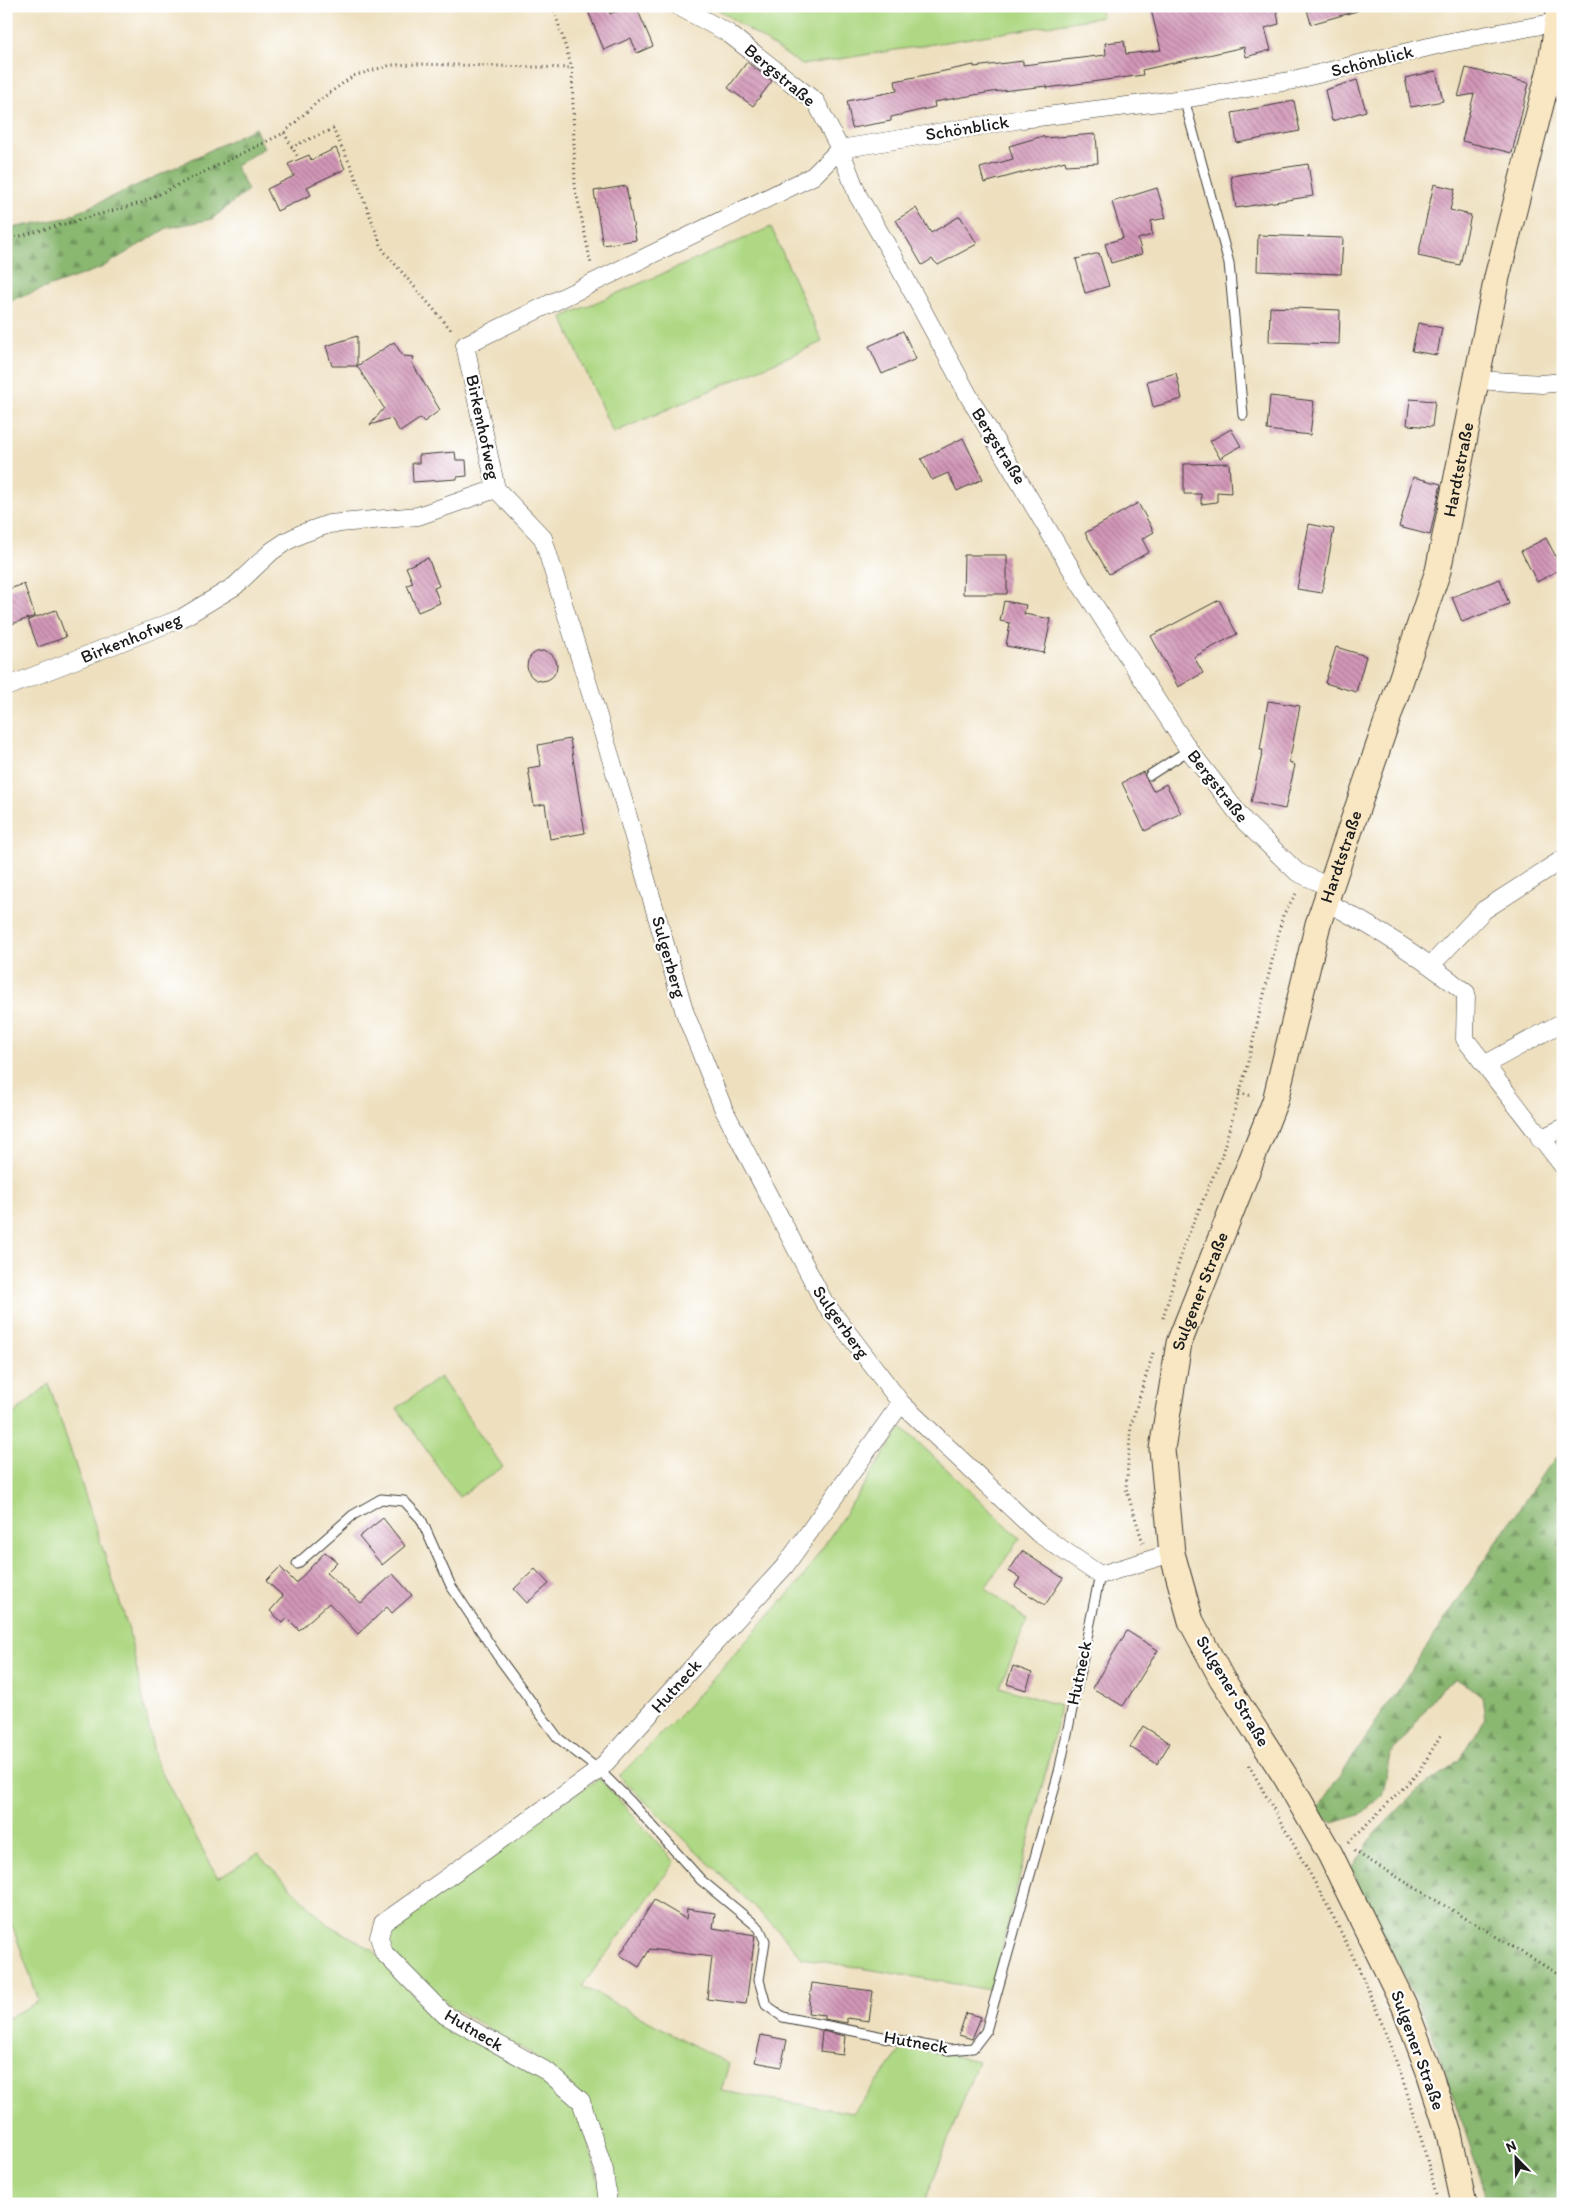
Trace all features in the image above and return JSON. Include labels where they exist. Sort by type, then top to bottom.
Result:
[{"type":"main road","name":"Hardtstraße","points":[[1325,905],[1438,571],[1497,278],[1550,69],[1561,16]]},
{"type":"main road","name":"Sulgener Straße","points":[[1325,905],[1275,1101],[1179,1343],[1162,1449],[1172,1553],[1191,1620],[1222,1679],[1287,1778],[1330,1854],[1404,2005],[1429,2072],[1449,2134],[1464,2204]]},
{"type":"street","name":"Bergstraße","points":[[678,6],[728,33],[816,102],[840,149],[858,196],[892,254],[971,400],[1079,582],[1190,750],[1245,822],[1297,872],[1306,876],[1325,905],[1368,923],[1431,965],[1466,993],[1466,1039],[1486,1064]]},
{"type":"street","name":"Schönblick","points":[[840,149],[1022,119],[1184,99],[1289,81],[1561,16]]},
{"type":"street","points":[[465,345],[813,176],[840,149]]},
{"type":"street","name":"Birkenhofweg","points":[[6,687],[182,618],[235,586],[272,551],[301,534],[329,524],[418,516],[496,489],[465,345]]},
{"type":"street","points":[[1477,380],[1542,384],[1563,382]]},
{"type":"street","name":"Sulgerberg","points":[[496,489],[542,538],[612,762],[685,1014],[724,1110],[824,1302],[900,1403]]},
{"type":"street","points":[[1431,965],[1484,910],[1563,859]]},
{"type":"street","points":[[1563,1022],[1486,1064],[1540,1140],[1563,1166]]},
{"type":"street","points":[[1540,1140],[1563,1128]]},
{"type":"street","points":[[900,1403],[1038,1533],[1100,1574],[1172,1553]]},
{"type":"street","name":"Hutneck","points":[[608,2204],[604,2170],[580,2101],[548,2072],[445,2015],[384,1953],[379,1937],[383,1923],[599,1770],[785,1566],[900,1403]]},
{"type":"lane","points":[[1184,99],[1229,263],[1243,415]]},
{"type":"lane","points":[[1150,775],[1190,750]]},
{"type":"lane","name":"Hutneck","points":[[297,1564],[353,1515],[381,1499],[404,1501],[421,1519],[452,1586],[497,1655],[558,1738],[599,1770],[632,1802],[701,1880],[760,1928],[765,1941],[760,1980],[766,2006],[783,2017],[949,2050],[973,2048],[986,2031],[1059,1772],[1100,1574]]},
{"type":"path","points":[[553,6],[572,68],[575,186],[595,282]]},
{"type":"path","points":[[6,240],[141,203],[284,133],[317,102],[353,76],[391,65],[418,64],[572,68]]},
{"type":"path","points":[[291,147],[333,130],[351,166],[383,250],[465,345]]},
{"type":"path","points":[[284,133],[299,159]]},
{"type":"path","points":[[1162,1321],[1184,1245],[1221,1158],[1246,1070],[1283,915],[1306,876]]},
{"type":"path","points":[[1149,1561],[1126,1488],[1131,1426],[1154,1349]]},
{"type":"path","points":[[1345,1846],[1419,1772],[1442,1733]]},
{"type":"path","points":[[1354,1851],[1563,1977]]},
{"type":"path","points":[[1307,1870],[1330,1910],[1357,1964],[1392,2047],[1426,2151],[1438,2204]]},
{"type":"green space","points":[[713,6],[743,6],[744,9],[767,6],[1098,6],[1102,17],[802,65]]},
{"type":"green space","points":[[255,128],[264,148],[235,166],[248,190],[212,219],[167,228],[101,268],[6,302],[6,229],[65,218],[166,172]]},
{"type":"green space","points":[[771,227],[822,342],[613,433],[562,317]]},
{"type":"green space","points":[[440,1377],[503,1467],[459,1497],[397,1408]]},
{"type":"green space","points":[[49,1384],[128,1627],[156,1762],[218,1878],[258,1854],[326,1923],[373,1950],[441,2025],[526,2066],[569,2097],[583,2120],[604,2204],[6,2204],[6,2019],[39,2001],[6,1908],[6,1412],[11,1416]]},
{"type":"green space","points":[[902,1427],[1020,1538],[985,1588],[1027,1620],[1000,1687],[1060,1706],[1047,1767],[991,1990],[802,1958],[782,1934],[619,1776],[677,1718],[802,1579]]},
{"type":"green space","points":[[1563,1451],[1563,2204],[1485,2204],[1481,2178],[1428,2023],[1361,1892],[1352,1868],[1375,1833],[1418,1790],[1459,1761],[1485,1719],[1482,1696],[1469,1686],[1455,1679],[1442,1688],[1391,1755],[1382,1796],[1360,1815],[1333,1823],[1317,1810],[1548,1466]]},
{"type":"green space","points":[[599,1778],[675,1862],[582,1986],[729,2064],[721,2091],[853,2113],[904,2046],[978,2061],[924,2204],[616,2204],[605,2145],[532,2054],[453,2008],[390,1951],[385,1940],[386,1924]]},
{"type":"building","points":[[586,6],[607,6],[610,14],[628,6],[636,6],[653,46],[637,53],[631,38],[604,50]]},
{"type":"building","points":[[1150,6],[1276,6],[1279,24],[1265,28],[1271,50],[1246,57],[1244,47],[1142,70],[1143,75],[1047,88],[1047,86],[992,92],[934,102],[935,107],[891,117],[891,121],[852,128],[847,101],[897,91],[895,81],[974,65],[974,67],[1023,61],[1023,65],[1106,55],[1105,43],[1124,41],[1126,54],[1161,50]]},
{"type":"building","points":[[1306,6],[1356,6],[1357,11],[1311,24]]},
{"type":"building","points":[[747,62],[772,81],[753,106],[728,88]]},
{"type":"building","points":[[1466,68],[1529,83],[1512,153],[1462,141],[1474,94],[1458,97]]},
{"type":"building","points":[[1436,71],[1443,101],[1411,107],[1405,78]]},
{"type":"building","points":[[1357,80],[1366,111],[1332,121],[1325,90]]},
{"type":"building","points":[[1294,101],[1300,131],[1237,143],[1232,113]]},
{"type":"building","points":[[1096,134],[1098,163],[1066,165],[1065,161],[984,183],[980,168],[1013,159],[1009,146],[1043,136],[1044,138]]},
{"type":"building","points":[[336,148],[345,169],[307,187],[311,195],[277,211],[267,189],[294,176],[288,164],[309,155],[311,160]]},
{"type":"building","points":[[1308,164],[1313,196],[1236,208],[1231,176]]},
{"type":"building","points":[[1434,184],[1455,189],[1450,210],[1471,215],[1460,265],[1418,256]]},
{"type":"building","points":[[626,186],[636,240],[603,245],[594,191]]},
{"type":"building","points":[[1157,188],[1166,218],[1151,221],[1152,235],[1138,239],[1142,254],[1111,263],[1105,244],[1123,238],[1112,202]]},
{"type":"building","points":[[916,208],[931,233],[960,216],[977,244],[938,265],[932,259],[922,265],[896,220]]},
{"type":"building","points":[[1258,235],[1343,238],[1341,274],[1257,271]]},
{"type":"building","points":[[1099,253],[1109,286],[1085,293],[1076,259]]},
{"type":"building","points":[[1270,307],[1340,310],[1339,344],[1269,342]]},
{"type":"building","points":[[1418,323],[1442,328],[1437,355],[1412,351]]},
{"type":"building","points":[[903,331],[916,359],[882,374],[869,346]]},
{"type":"building","points":[[357,336],[357,366],[332,366],[326,346]]},
{"type":"building","points":[[394,342],[403,356],[414,357],[412,363],[440,410],[424,422],[421,418],[400,432],[391,418],[370,425],[384,408],[357,366]]},
{"type":"building","points":[[1176,373],[1182,399],[1153,407],[1147,381]]},
{"type":"building","points":[[1270,396],[1314,401],[1310,435],[1267,430]]},
{"type":"building","points":[[1410,399],[1435,401],[1432,427],[1407,425]]},
{"type":"building","points":[[1231,429],[1241,446],[1220,458],[1210,441]]},
{"type":"building","points":[[963,438],[983,479],[957,491],[948,473],[932,480],[921,459]]},
{"type":"building","points":[[455,452],[456,460],[466,460],[467,476],[457,477],[457,479],[413,482],[412,463],[419,463],[419,455]]},
{"type":"building","points":[[1229,463],[1231,493],[1217,492],[1217,502],[1201,504],[1201,494],[1184,494],[1184,464]]},
{"type":"building","points":[[1413,477],[1441,484],[1430,535],[1399,527]]},
{"type":"building","points":[[1138,503],[1154,532],[1142,539],[1149,552],[1109,574],[1085,533]]},
{"type":"building","points":[[1309,524],[1334,529],[1322,593],[1297,589]]},
{"type":"building","points":[[1546,538],[1562,568],[1537,582],[1521,551]]},
{"type":"building","points":[[964,555],[1007,555],[1007,594],[963,594]]},
{"type":"building","points":[[428,558],[439,586],[434,588],[440,603],[418,612],[407,585],[413,583],[406,567]]},
{"type":"building","points":[[1500,579],[1509,604],[1462,622],[1452,597]]},
{"type":"building","points":[[24,584],[35,616],[6,626],[6,590]]},
{"type":"building","points":[[1219,600],[1237,634],[1194,657],[1203,673],[1178,687],[1151,636]]},
{"type":"building","points":[[1004,601],[1026,605],[1024,614],[1051,619],[1044,653],[1006,646],[1010,623],[1000,621]]},
{"type":"building","points":[[56,610],[66,637],[38,647],[28,620]]},
{"type":"building","points":[[1336,647],[1366,656],[1356,692],[1325,683]]},
{"type":"building","points":[[542,651],[552,656],[557,666],[552,676],[542,681],[532,676],[527,666],[532,656]]},
{"type":"building","points":[[1268,701],[1300,706],[1289,763],[1295,765],[1285,809],[1251,802],[1263,750],[1260,750]]},
{"type":"building","points":[[570,739],[585,833],[550,839],[545,804],[534,806],[528,768],[541,766],[538,745]]},
{"type":"building","points":[[1143,772],[1153,791],[1166,784],[1181,813],[1145,831],[1122,783]]},
{"type":"building","points":[[383,1518],[405,1546],[382,1565],[359,1537]]},
{"type":"building","points":[[1022,1551],[1063,1578],[1045,1605],[1015,1586],[1020,1578],[1009,1571]]},
{"type":"building","points":[[325,1552],[337,1562],[326,1573],[361,1603],[393,1574],[412,1595],[392,1613],[387,1607],[358,1634],[329,1603],[299,1630],[287,1618],[283,1623],[270,1611],[283,1596],[266,1581],[280,1567],[296,1583]]},
{"type":"building","points":[[535,1569],[549,1584],[527,1603],[514,1589]]},
{"type":"building","points":[[1127,1631],[1158,1650],[1123,1706],[1092,1688]]},
{"type":"building","points":[[1013,1666],[1032,1673],[1026,1690],[1007,1684]]},
{"type":"building","points":[[1143,1726],[1170,1743],[1157,1764],[1130,1747]]},
{"type":"building","points":[[654,1900],[686,1919],[687,1909],[715,1913],[713,1928],[755,1935],[746,2004],[707,1999],[712,1957],[650,1949],[639,1967],[620,1955]]},
{"type":"building","points":[[812,1983],[873,1991],[869,2021],[847,2018],[847,2023],[824,2019],[824,2015],[808,2013]]},
{"type":"building","points":[[966,2013],[981,2017],[972,2039],[959,2035]]},
{"type":"building","points":[[822,2031],[845,2036],[843,2055],[820,2052]]},
{"type":"building","points":[[761,2035],[787,2040],[781,2067],[755,2062]]}]
